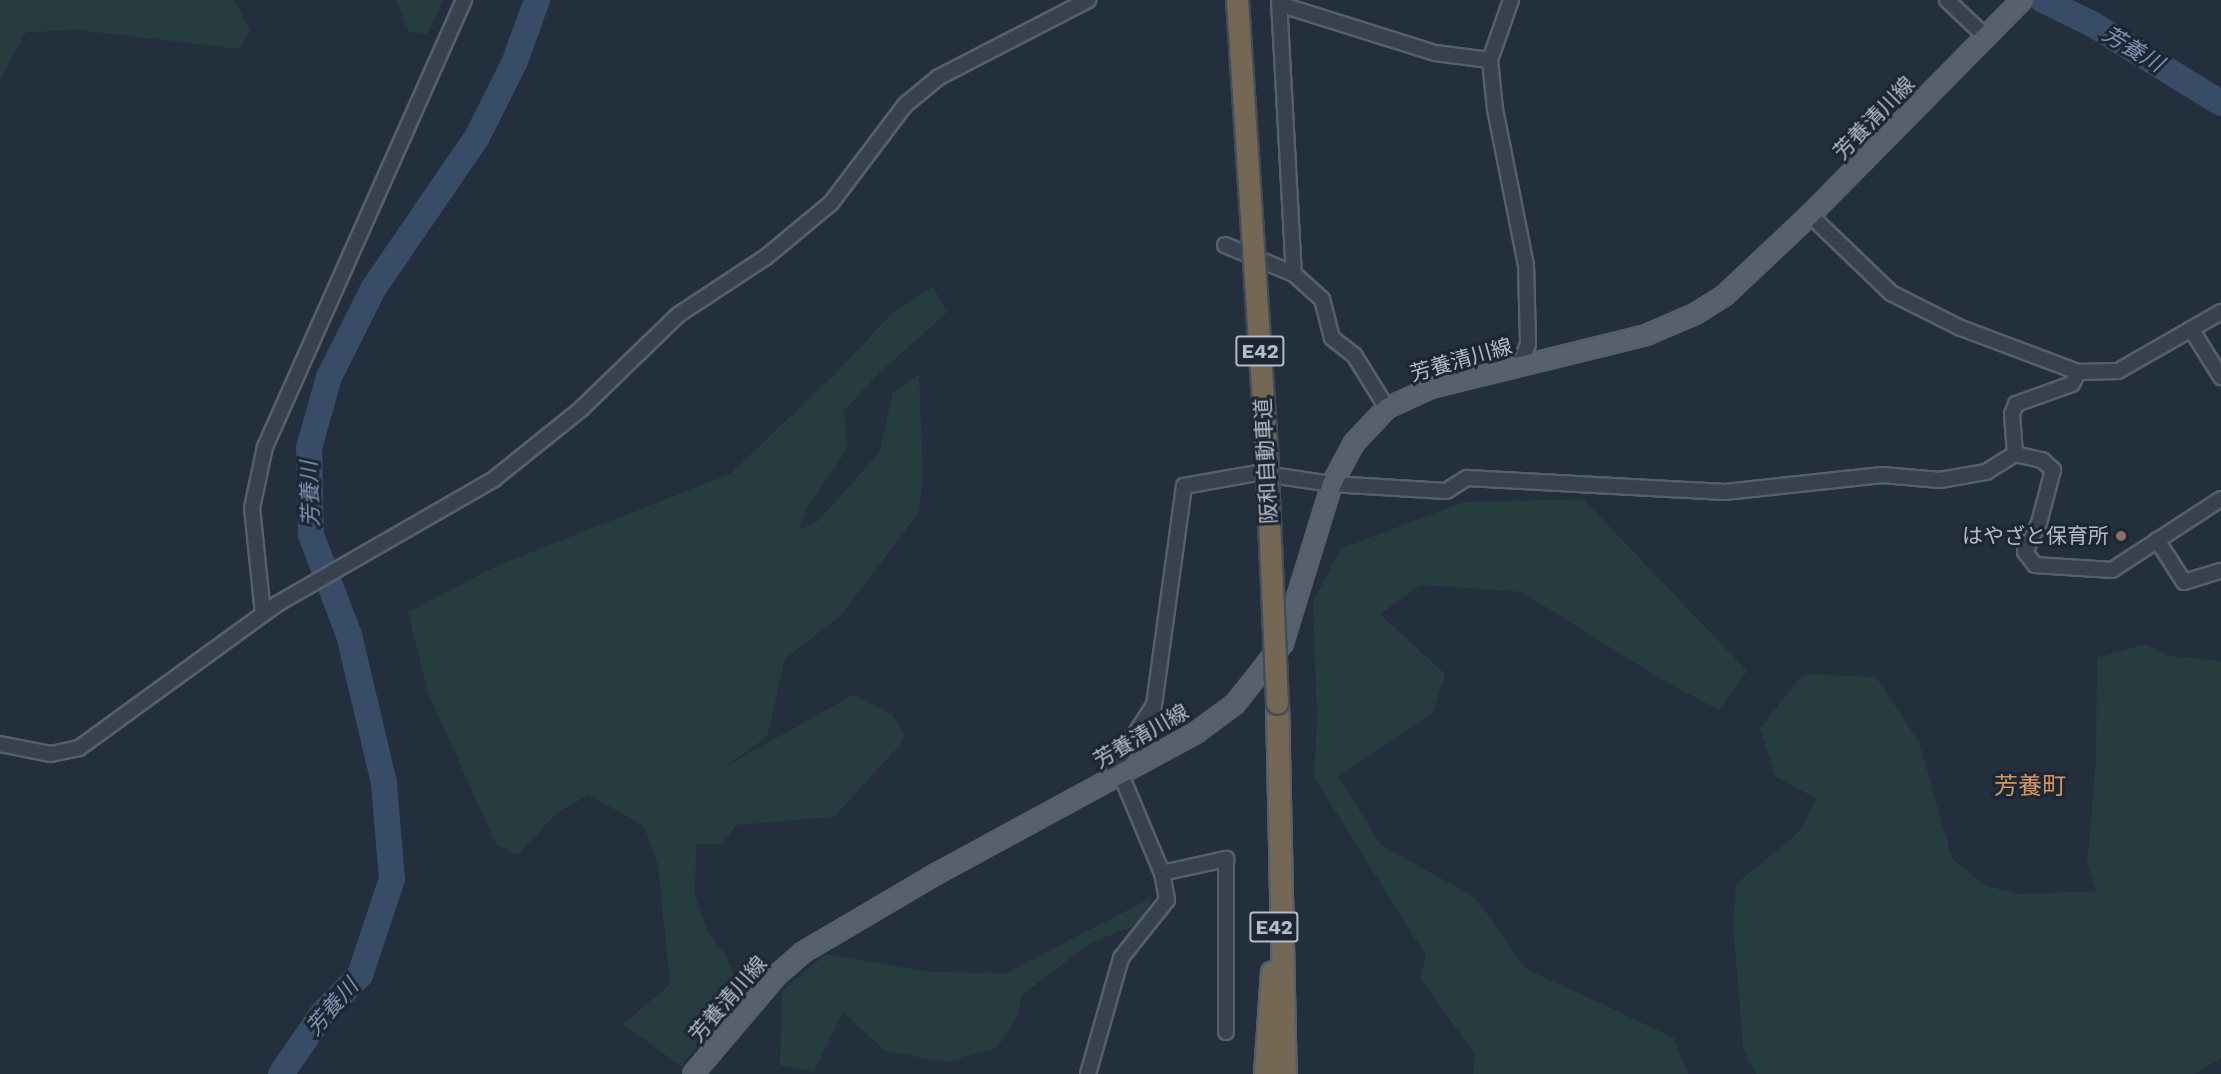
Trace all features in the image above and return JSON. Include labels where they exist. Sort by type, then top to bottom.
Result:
[{"type":"highway","name":"阪和自動車道","points":[[1237,0],[1266,451],[1277,703],[1285,1074]]},
{"type":"highway","name":"阪和自動車道","points":[[1265,1074],[1278,780]]},
{"type":"main road","name":"芳養清川線","points":[[693,1074],[776,976],[802,953],[936,874],[1197,732],[1235,704],[1262,673],[1283,643],[1332,484],[1354,443],[1387,408],[1431,388],[1646,335],[1695,314],[1724,296],[1810,214],[2022,0]]},
{"type":"street","points":[[263,614],[252,508],[266,447],[464,0]]},
{"type":"street","points":[[0,744],[51,754],[79,748],[277,604],[368,549],[494,479],[541,444],[678,315],[765,257],[831,203],[905,105],[939,76],[1088,0]]},
{"type":"street","points":[[1511,0],[1490,60],[1495,109],[1526,265],[1528,344],[1520,365]]},
{"type":"street","points":[[1947,0],[1990,31]]},
{"type":"street","points":[[1294,274],[1280,2],[1435,53],[1490,60]]},
{"type":"street","points":[[1810,214],[1891,293],[1961,328],[2078,372],[2118,371],[2221,312]]},
{"type":"street","points":[[1225,245],[1294,274],[1322,299],[1332,338],[1354,355],[1387,408]]},
{"type":"street","points":[[2191,329],[2221,377]]},
{"type":"street","points":[[2015,454],[2012,414],[2016,404],[2072,384],[2078,372]]},
{"type":"street","points":[[1088,1074],[1121,958],[1167,900],[1162,873],[1121,775],[1113,767],[1154,705],[1184,486],[1258,473],[1332,484],[1446,491],[1467,478],[1725,492],[1882,475],[1940,480],[1986,472],[2015,454],[2042,460],[2053,470],[2040,523],[2025,552],[2035,565],[2112,570],[2221,499]]},
{"type":"street","points":[[2157,540],[2184,582],[2221,571]]},
{"type":"street","points":[[1162,873],[1226,859],[1226,1032]]},
{"type":"green space","points":[[0,0],[234,0],[250,30],[240,49],[77,30],[26,32],[0,80]]},
{"type":"green space","points":[[396,0],[443,0],[427,34],[409,32]]},
{"type":"green space","points":[[933,287],[947,312],[874,378],[844,411],[847,449],[808,507],[799,529],[818,521],[879,453],[893,392],[919,374],[923,475],[919,512],[841,615],[785,659],[767,737],[721,769],[853,695],[893,715],[905,735],[898,747],[834,817],[736,825],[722,844],[696,844],[695,895],[707,930],[724,953],[741,989],[681,1066],[623,1024],[670,985],[658,865],[644,826],[589,795],[558,812],[517,855],[496,844],[428,693],[408,612],[501,564],[730,474],[833,376],[892,313]]},
{"type":"green space","points":[[1583,499],[1747,671],[1719,710],[1656,676],[1522,592],[1421,585],[1380,614],[1445,674],[1433,713],[1338,776],[1381,845],[1476,898],[1525,968],[1674,1038],[1688,1074],[1473,1074],[1475,1054],[1420,978],[1426,956],[1314,777],[1317,721],[1313,602],[1340,549],[1464,502]]},
{"type":"green space","points":[[2145,644],[2169,656],[2221,661],[2221,1058],[2194,1074],[1756,1074],[1743,1049],[1733,923],[1736,884],[1797,834],[1817,799],[1775,776],[1760,728],[1803,674],[1876,677],[1919,742],[1952,858],[1984,885],[2016,894],[2096,891],[2087,863],[2096,762],[2097,658]]},
{"type":"green space","points":[[1153,897],[1137,925],[1090,943],[1022,995],[1018,1016],[997,1048],[946,1062],[885,1051],[843,1012],[814,1072],[780,1065],[782,991],[826,954],[931,972],[1007,973]]},
{"type":"waterway","name":"芳養川","points":[[281,1074],[323,1013],[360,975],[392,879],[384,783],[349,635],[311,535],[309,448],[329,377],[373,289],[477,137],[515,61],[537,0]]},
{"type":"waterway","name":"芳養川","points":[[2043,0],[2092,24],[2221,103]]},
{"type":"place","name":"はやざと保育所","points":[[2121,536]]},
{"type":"district","name":"芳養町","points":[[2030,787]]}]
